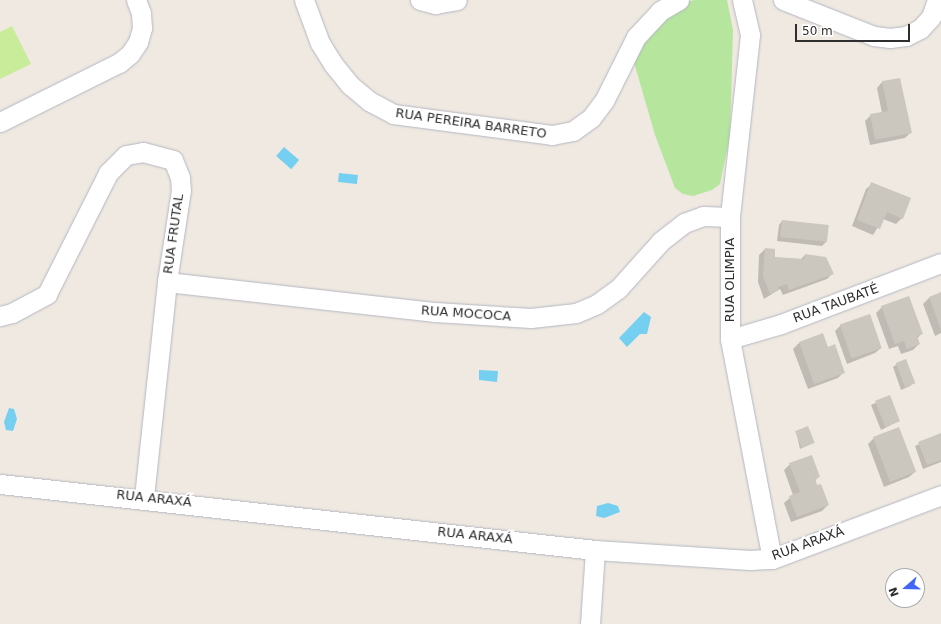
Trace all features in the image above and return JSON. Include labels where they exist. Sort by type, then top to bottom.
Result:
[{"type":"street","points":[[0,122],[119,63],[130,54],[138,42],[142,28],[141,13],[136,0]]},
{"type":"street","name":"RUA PEREIRA BARRETO","points":[[304,0],[320,43],[333,64],[350,85],[369,101],[393,114],[552,135],[573,131],[591,118],[604,101],[636,37],[660,11],[679,0]]},
{"type":"street","points":[[420,0],[434,4],[457,0]]},
{"type":"street","name":"RUA OLIMPIA","points":[[742,0],[750,35],[730,217],[730,339],[772,559]]},
{"type":"street","points":[[783,0],[874,36],[890,38],[906,36],[920,28],[931,17],[937,0]]},
{"type":"street","name":"RUA FRUTAL","points":[[0,316],[12,313],[47,294],[108,173],[126,155],[143,152],[172,160],[180,177],[181,190],[167,282],[144,498]]},
{"type":"street","name":"RUA MOCOCA","points":[[167,282],[435,312],[531,318],[576,313],[597,304],[618,289],[661,241],[684,222],[703,216],[730,217]]},
{"type":"street","name":"RUA TAUBATÉ","points":[[730,339],[781,324],[941,264]]},
{"type":"street","name":"RUA ARAXÁ","points":[[0,484],[144,498],[595,550],[714,559],[772,559],[941,495]]},
{"type":"street","points":[[590,624],[595,550]]},
{"type":"green space","points":[[694,0],[727,0],[733,30],[730,137],[720,184],[712,190],[693,196],[683,194],[675,188],[655,135],[633,59],[648,30],[685,3]]},
{"type":"green space","points":[[12,26],[31,64],[0,79],[0,32]]},
{"type":"water","points":[[284,147],[299,160],[291,169],[276,156]]},
{"type":"water","points":[[339,173],[358,175],[357,184],[338,182]]},
{"type":"water","points":[[644,312],[651,317],[647,334],[640,334],[627,347],[619,338]]},
{"type":"water","points":[[479,370],[498,371],[497,382],[479,380]]},
{"type":"water","points":[[9,408],[14,409],[17,419],[13,431],[6,430],[4,422]]},
{"type":"water","points":[[608,503],[618,506],[620,512],[604,518],[596,516],[597,506]]},
{"type":"building","points":[[900,78],[912,133],[875,140],[870,114],[888,111],[882,81]]},
{"type":"building","points":[[871,182],[911,198],[903,219],[887,212],[880,229],[857,220]]},
{"type":"building","points":[[782,220],[829,225],[827,242],[780,237]]},
{"type":"building","points":[[765,248],[775,249],[775,257],[804,259],[805,254],[826,257],[834,274],[789,290],[787,284],[778,287],[779,290],[770,294],[763,276]]},
{"type":"building","points":[[941,292],[941,330],[929,297]]},
{"type":"building","points":[[909,296],[923,334],[917,336],[920,344],[907,349],[904,341],[895,344],[881,306]]},
{"type":"building","points":[[870,314],[882,348],[851,358],[840,324]]},
{"type":"building","points":[[823,333],[828,347],[835,344],[845,373],[814,384],[799,342]]},
{"type":"building","points":[[906,359],[915,383],[905,387],[896,363]]},
{"type":"building","points":[[890,395],[900,421],[885,427],[875,401]]},
{"type":"building","points":[[808,426],[815,443],[802,448],[795,431]]},
{"type":"building","points":[[899,427],[916,472],[890,482],[873,437]]},
{"type":"building","points":[[941,433],[941,460],[927,465],[918,442]]},
{"type":"building","points":[[812,455],[820,477],[815,479],[817,485],[821,484],[829,505],[797,517],[789,496],[800,492],[789,463]]}]
